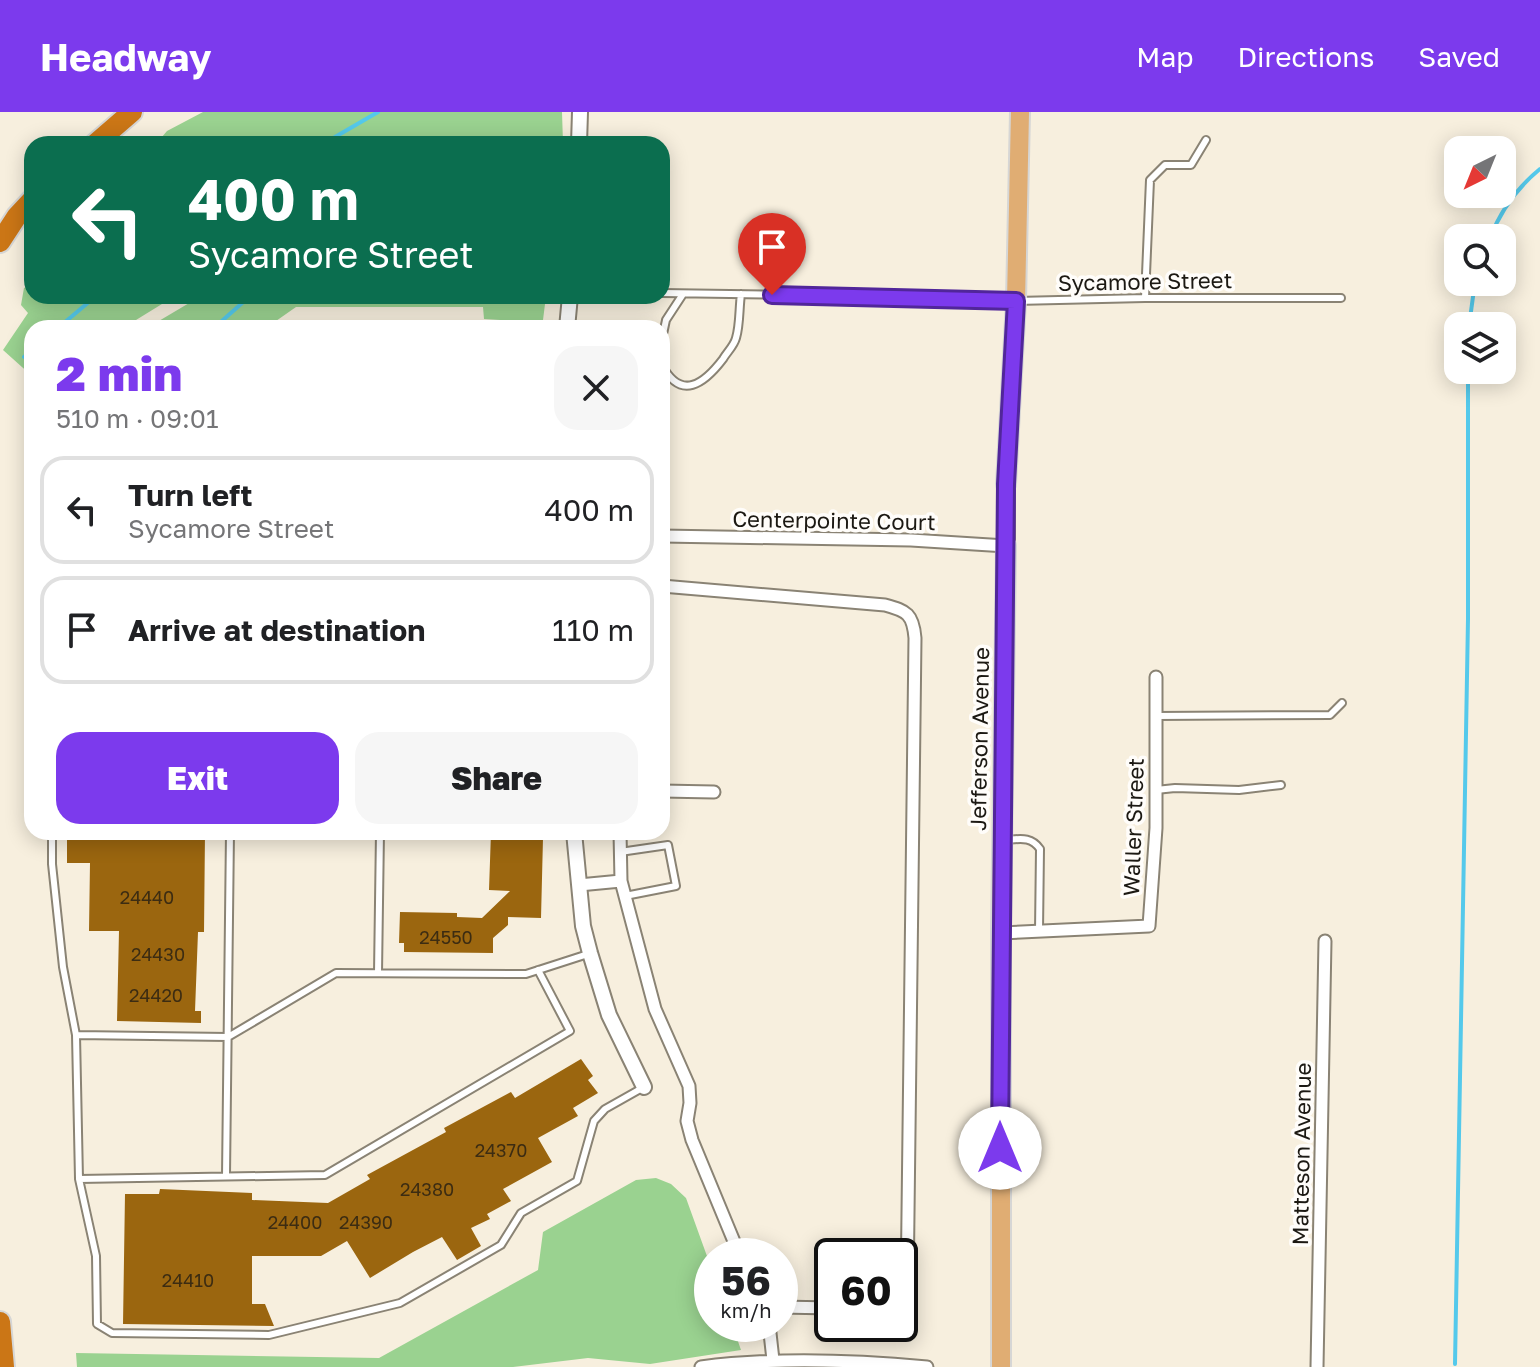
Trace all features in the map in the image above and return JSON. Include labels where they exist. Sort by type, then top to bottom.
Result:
[{"type":"highway","points":[[104,136],[132,112]]},
{"type":"highway","points":[[0,242],[24,209]]},
{"type":"highway","points":[[0,1322],[4,1367]]},
{"type":"main road","name":"Jefferson Avenue","points":[[1001,1367],[1001,933],[1006,484],[1016,301],[1020,112]]},
{"type":"street","points":[[579,136],[580,112]]},
{"type":"street","name":"Centerpointe Court","points":[[670,536],[911,540],[1006,546]]},
{"type":"street","points":[[670,587],[885,605],[899,609],[914,623],[908,1238]]},
{"type":"street","name":"Waller Street","points":[[1001,933],[1149,926],[1156,828],[1156,677]]},
{"type":"street","points":[[670,791],[714,792]]},
{"type":"street","points":[[575,840],[583,926],[590,953],[609,1015],[644,1087]]},
{"type":"street","points":[[620,840],[621,881],[655,1009],[689,1086],[687,1121],[692,1140],[733,1238]]},
{"type":"street","points":[[579,885],[621,881]]},
{"type":"street","name":"Matteson Avenue","points":[[1317,1367],[1325,941]]},
{"type":"street","points":[[771,1342],[773,1360]]},
{"type":"street","points":[[701,1367],[773,1360],[927,1367]]},
{"type":"lane","points":[[1145,298],[1150,180],[1165,165],[1191,165],[1206,140]]},
{"type":"lane","name":"Sycamore Street","points":[[670,293],[1016,301],[1341,298]]},
{"type":"lane","points":[[666,320],[683,294]]},
{"type":"lane","points":[[670,376],[674,382],[698,385],[715,370],[737,336],[741,294]]},
{"type":"lane","points":[[1156,716],[1330,715],[1342,703]]},
{"type":"lane","points":[[1156,790],[1239,790],[1281,785]]},
{"type":"lane","points":[[1002,840],[1027,839],[1035,842],[1040,849],[1039,931]]},
{"type":"lane","points":[[52,840],[63,967],[76,1035],[79,1179],[96,1256],[97,1324],[112,1333],[269,1335],[400,1303],[501,1245],[521,1213],[577,1181],[594,1121],[605,1109],[644,1087]]},
{"type":"lane","points":[[226,1176],[230,840]]},
{"type":"lane","points":[[378,973],[380,840]]},
{"type":"lane","points":[[620,852],[668,845],[676,886],[625,896]]},
{"type":"lane","points":[[76,1035],[228,1037],[336,973],[526,974],[590,953]]},
{"type":"lane","points":[[79,1179],[325,1175],[570,1031],[538,970]]},
{"type":"green space","points":[[203,112],[562,112],[563,136],[163,136]]},
{"type":"green space","points":[[24,288],[24,304],[162,304],[136,320],[24,320],[24,369],[3,350],[28,313],[21,305]]},
{"type":"green space","points":[[188,304],[545,304],[543,320],[484,319],[483,307],[296,307],[277,320],[160,320]]},
{"type":"green space","points":[[656,1178],[671,1184],[686,1198],[700,1238],[694,1238],[694,1342],[738,1342],[741,1350],[650,1364],[588,1358],[513,1367],[77,1367],[76,1353],[379,1358],[538,1270],[543,1232],[636,1180]]},
{"type":"building","points":[[67,840],[205,840],[204,932],[198,932],[195,1011],[201,1011],[201,1023],[117,1021],[119,931],[89,931],[90,863],[67,863]]},
{"type":"building","points":[[491,840],[543,840],[541,918],[508,917],[508,925],[493,938],[493,953],[404,952],[404,943],[399,943],[400,912],[457,913],[457,917],[482,918],[510,891],[489,890]]},
{"type":"building","points":[[581,1059],[593,1076],[588,1080],[598,1093],[573,1108],[578,1116],[538,1138],[552,1162],[503,1189],[511,1201],[487,1214],[490,1219],[471,1228],[481,1246],[457,1260],[442,1237],[370,1278],[347,1241],[321,1256],[252,1256],[252,1304],[265,1304],[274,1326],[123,1324],[125,1194],[159,1194],[160,1189],[252,1193],[252,1200],[328,1203],[370,1179],[367,1175],[446,1132],[444,1128],[511,1092],[515,1098]]},
{"type":"waterway","points":[[337,136],[378,112]]},
{"type":"waterway","points":[[1497,224],[1510,200],[1540,169]]},
{"type":"waterway","points":[[1471,312],[1473,296]]},
{"type":"waterway","points":[[68,320],[86,304]]},
{"type":"waterway","points":[[223,320],[241,304]]},
{"type":"waterway","points":[[1455,1364],[1468,619],[1468,384]]},
{"type":"route","points":[[772,295],[1016,301],[1006,484],[1000,1148]]}]
